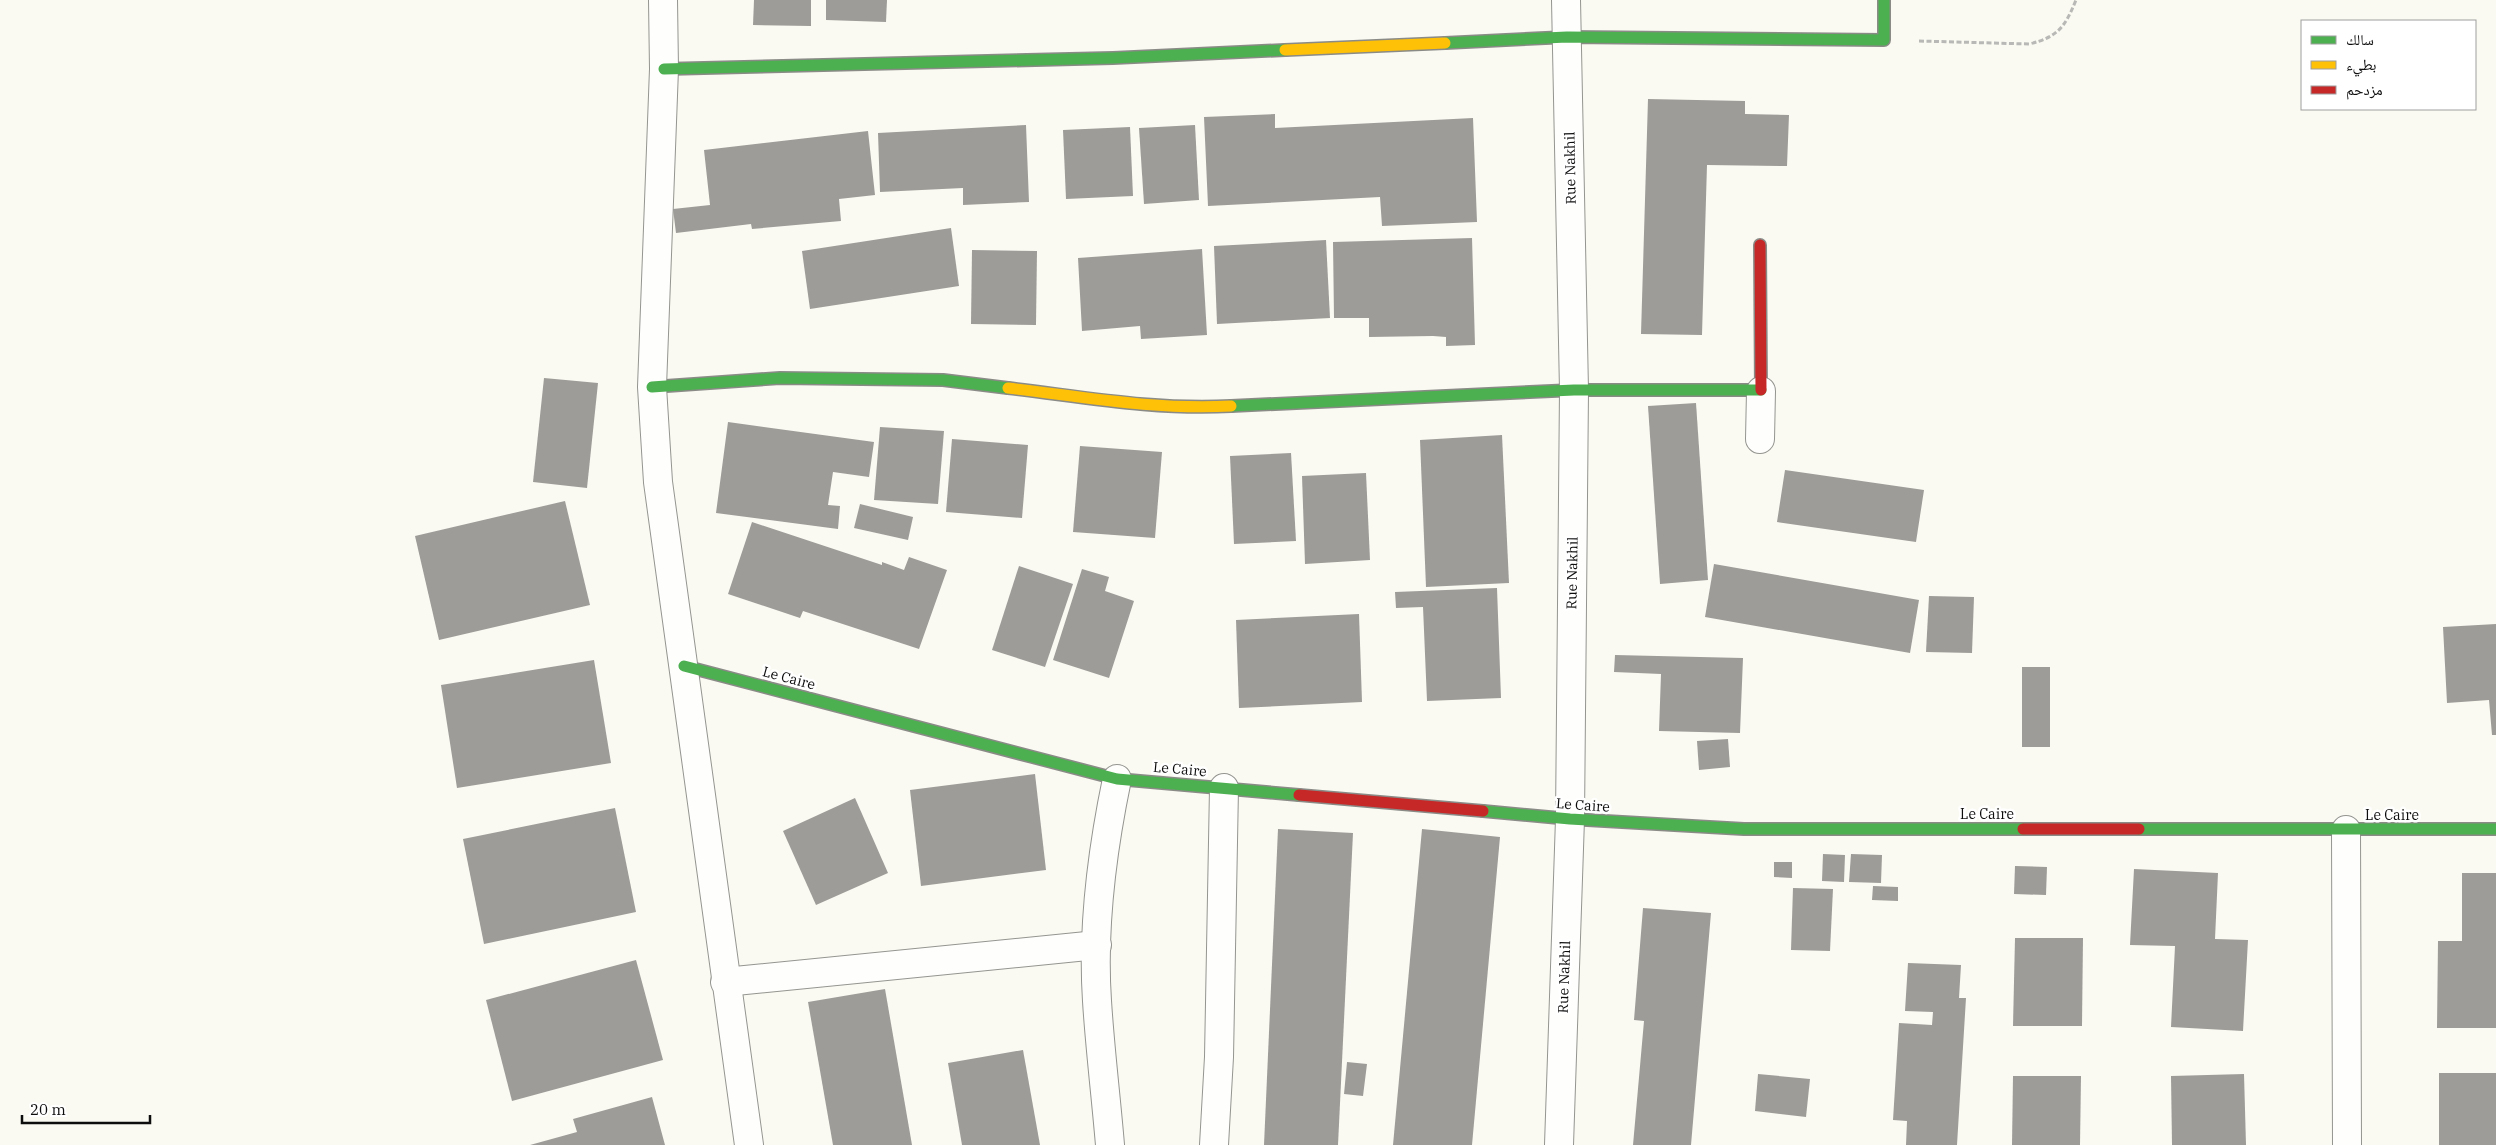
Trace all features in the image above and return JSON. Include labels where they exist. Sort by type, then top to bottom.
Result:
[{"type":"street","points":[[664,0],[664,69],[652,388],[658,482],[725,982],[749,1145]]},
{"type":"street","name":"Rue Nakhil","points":[[1558,1145],[1570,820],[1574,390],[1566,0]]},
{"type":"street","points":[[664,69],[1113,58],[1567,37],[1884,40],[1884,0]]},
{"type":"street","points":[[1760,245],[1760,439]]},
{"type":"street","points":[[652,388],[780,378],[942,380],[1062,394],[1125,404],[1187,408],[1574,390],[1761,391]]},
{"type":"street","name":"Le Caire","points":[[684,666],[1117,779],[1570,820],[1744,829],[2496,829]]},
{"type":"street","points":[[1110,1145],[1097,1000],[1097,945],[1105,837],[1117,779]]},
{"type":"street","points":[[1214,1145],[1219,1057],[1224,788]]},
{"type":"street","points":[[2346,830],[2347,1145]]},
{"type":"street","points":[[725,982],[1097,945]]},
{"type":"path","points":[[1884,40],[2029,44],[2042,41],[2057,33],[2070,16],[2076,0]]},
{"type":"building","points":[[754,0],[811,0],[811,26],[753,25]]},
{"type":"building","points":[[826,0],[887,0],[886,22],[826,20]]},
{"type":"building","points":[[1648,99],[1745,101],[1745,114],[1789,115],[1787,166],[1707,165],[1702,335],[1641,334]]},
{"type":"building","points":[[1275,114],[1275,128],[1473,118],[1477,222],[1382,226],[1380,197],[1208,206],[1204,117]]},
{"type":"building","points":[[1026,125],[1029,202],[963,205],[963,188],[880,192],[878,133]]},
{"type":"building","points":[[1195,125],[1199,200],[1144,204],[1139,128]]},
{"type":"building","points":[[1130,127],[1133,196],[1066,199],[1063,130]]},
{"type":"building","points":[[868,131],[875,195],[839,199],[841,221],[752,229],[751,224],[676,233],[673,209],[710,205],[704,150]]},
{"type":"building","points":[[951,228],[959,286],[810,309],[802,251]]},
{"type":"building","points":[[1472,238],[1475,345],[1446,346],[1446,337],[1433,336],[1369,337],[1369,318],[1334,318],[1333,242]]},
{"type":"building","points":[[1326,240],[1330,318],[1217,324],[1214,246]]},
{"type":"building","points":[[1202,249],[1207,335],[1141,339],[1140,326],[1082,331],[1078,258]]},
{"type":"building","points":[[972,250],[1037,251],[1036,325],[971,324]]},
{"type":"building","points":[[544,378],[598,383],[587,488],[533,482]]},
{"type":"building","points":[[1696,403],[1708,580],[1660,584],[1648,406]]},
{"type":"building","points":[[728,422],[874,442],[869,477],[833,472],[828,505],[840,506],[838,529],[716,513]]},
{"type":"building","points":[[880,427],[944,431],[938,504],[874,500]]},
{"type":"building","points":[[1502,435],[1509,583],[1426,587],[1420,440]]},
{"type":"building","points":[[952,439],[1028,445],[1022,518],[946,512]]},
{"type":"building","points":[[1080,446],[1162,452],[1155,538],[1073,532]]},
{"type":"building","points":[[1291,453],[1296,541],[1234,544],[1230,456]]},
{"type":"building","points":[[1785,470],[1924,490],[1916,542],[1777,522]]},
{"type":"building","points":[[1366,473],[1370,560],[1305,564],[1302,476]]},
{"type":"building","points":[[565,501],[590,605],[439,640],[415,536]]},
{"type":"building","points":[[860,504],[913,517],[908,540],[854,528]]},
{"type":"building","points":[[752,522],[882,565],[882,562],[904,570],[909,557],[947,570],[919,649],[803,611],[800,618],[728,594]]},
{"type":"building","points":[[1714,564],[1919,600],[1910,653],[1705,617]]},
{"type":"building","points":[[1019,566],[1073,584],[1045,667],[992,650]]},
{"type":"building","points":[[1082,569],[1109,577],[1105,591],[1134,601],[1109,678],[1053,660]]},
{"type":"building","points":[[1497,588],[1501,698],[1427,701],[1423,607],[1396,608],[1395,592]]},
{"type":"building","points":[[1929,596],[1974,597],[1972,653],[1926,652]]},
{"type":"building","points":[[1359,614],[1362,702],[1239,708],[1236,620]]},
{"type":"building","points":[[2496,624],[2496,735],[2492,735],[2489,700],[2447,703],[2443,627]]},
{"type":"building","points":[[1615,655],[1743,658],[1740,733],[1659,731],[1661,674],[1614,672]]},
{"type":"building","points":[[594,660],[611,763],[457,788],[441,685]]},
{"type":"building","points":[[2022,667],[2050,667],[2050,747],[2022,747]]},
{"type":"building","points":[[1728,739],[1730,767],[1699,770],[1697,741]]},
{"type":"building","points":[[1035,774],[1046,870],[921,886],[910,790]]},
{"type":"building","points":[[855,798],[888,873],[816,905],[783,831]]},
{"type":"building","points":[[615,808],[636,912],[484,944],[463,839]]},
{"type":"building","points":[[1278,829],[1353,833],[1338,1145],[1264,1145]]},
{"type":"building","points":[[1422,829],[1500,837],[1472,1145],[1393,1145]]},
{"type":"building","points":[[1823,854],[1845,855],[1844,882],[1822,881]]},
{"type":"building","points":[[1851,854],[1882,855],[1881,883],[1849,882]]},
{"type":"building","points":[[1774,862],[1792,862],[1792,878],[1774,877]]},
{"type":"building","points":[[2015,866],[2047,867],[2046,895],[2014,894]]},
{"type":"building","points":[[2134,869],[2218,873],[2215,939],[2248,940],[2243,1031],[2171,1027],[2175,946],[2130,945]]},
{"type":"building","points":[[2462,873],[2496,873],[2496,1028],[2437,1028],[2438,941],[2462,941]]},
{"type":"building","points":[[1873,886],[1898,887],[1898,901],[1872,900]]},
{"type":"building","points":[[1793,888],[1833,889],[1830,951],[1791,950]]},
{"type":"building","points":[[1643,908],[1711,913],[1691,1145],[1633,1145],[1644,1021],[1634,1020]]},
{"type":"building","points":[[2015,938],[2083,938],[2082,1026],[2013,1026]]},
{"type":"building","points":[[636,960],[663,1060],[512,1101],[486,1000]]},
{"type":"building","points":[[1908,963],[1961,965],[1959,998],[1966,998],[1957,1145],[1906,1145],[1907,1121],[1893,1120],[1899,1023],[1932,1025],[1933,1012],[1905,1011]]},
{"type":"building","points":[[885,989],[912,1145],[833,1145],[808,1002]]},
{"type":"building","points":[[1023,1050],[1040,1145],[962,1145],[948,1063]]},
{"type":"building","points":[[1347,1062],[1367,1064],[1363,1096],[1344,1094]]},
{"type":"building","points":[[2439,1073],[2496,1073],[2496,1145],[2439,1145]]},
{"type":"building","points":[[1758,1074],[1810,1079],[1806,1117],[1755,1111]]},
{"type":"building","points":[[2244,1074],[2246,1145],[2172,1145],[2171,1076]]},
{"type":"building","points":[[2013,1076],[2081,1076],[2080,1145],[2012,1145]]},
{"type":"building","points":[[652,1097],[665,1145],[530,1145],[577,1132],[573,1119]]},
{"type":"traffic: fast","points":[[1445,43],[1567,37],[1884,40],[1884,0]]},
{"type":"traffic: fast","points":[[664,69],[1113,58],[1285,50]]},
{"type":"traffic: fast","points":[[652,387],[780,378],[943,380],[1008,388]]},
{"type":"traffic: fast","points":[[1231,406],[1574,390],[1761,390]]},
{"type":"traffic: fast","points":[[684,666],[1117,779],[1299,795]]},
{"type":"traffic: fast","points":[[1483,811],[1570,819],[1744,829],[2023,829]]},
{"type":"traffic: fast","points":[[2139,829],[2496,829]]},
{"type":"traffic: slow","points":[[1285,50],[1445,43]]},
{"type":"traffic: slow","points":[[1008,388],[1146,404],[1202,407],[1231,406]]},
{"type":"traffic: jam","points":[[1760,245],[1761,390]]},
{"type":"traffic: jam","points":[[1299,795],[1483,811]]},
{"type":"traffic: jam","points":[[2023,829],[2139,829]]}]
